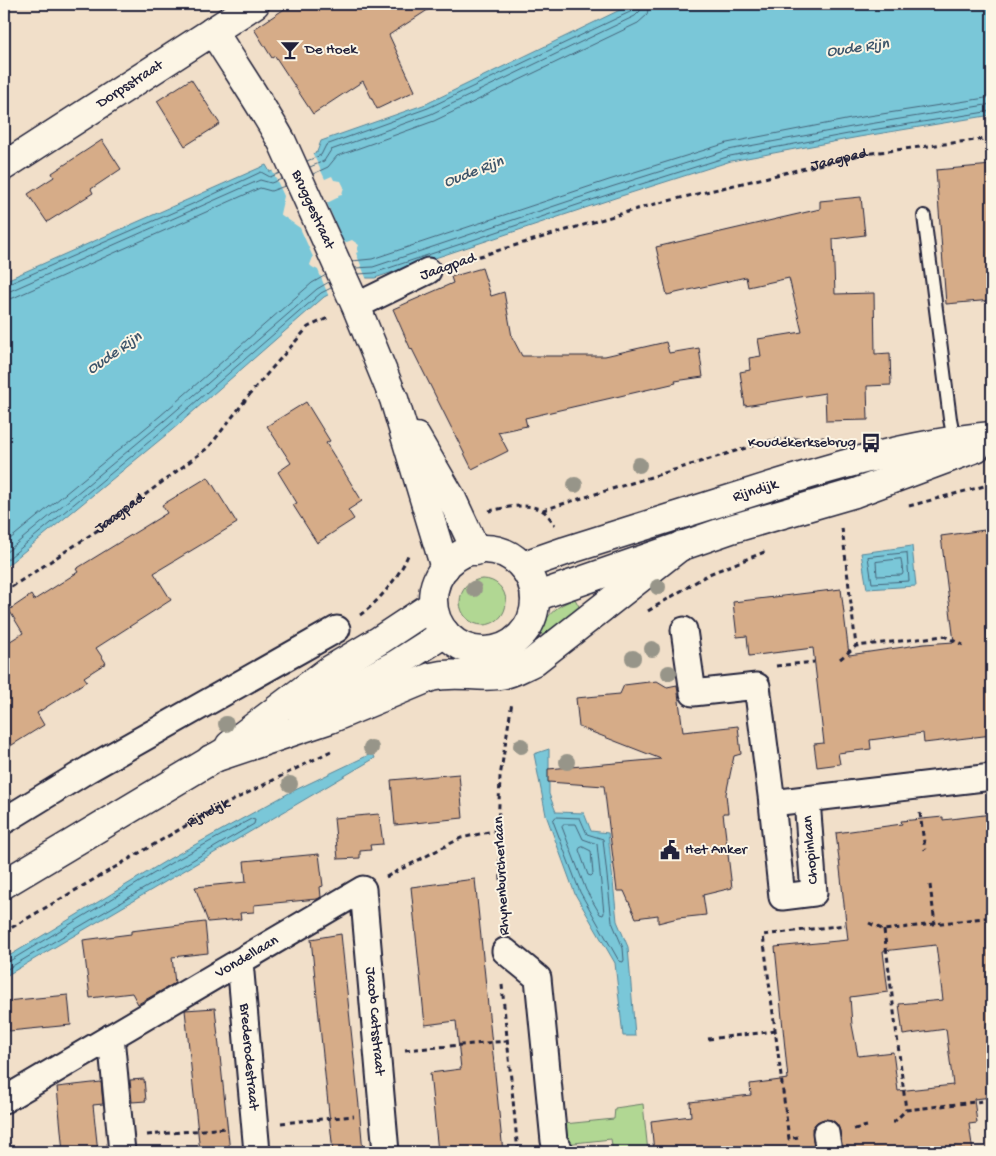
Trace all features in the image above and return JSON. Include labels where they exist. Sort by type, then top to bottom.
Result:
[{"type":"main road","name":"Dorpsstraat","points":[[4,166],[255,4]]},
{"type":"main road","name":"Bruggestraat","points":[[213,31],[246,86],[269,118],[291,161],[352,297],[394,399],[445,568]]},
{"type":"main road","name":"Bruggestraat","points":[[394,399],[452,499],[476,550]]},
{"type":"main road","name":"Rijndijk","points":[[535,597],[731,529],[854,493],[956,448],[992,436]]},
{"type":"main road","name":"Rijndijk","points":[[522,566],[565,550],[829,467],[895,450],[956,448],[992,442]]},
{"type":"main road","points":[[211,759],[330,719],[431,677],[443,674],[499,676],[522,668],[533,662],[682,545]]},
{"type":"main road","points":[[476,550],[486,550],[496,551],[515,560],[522,566],[529,575],[535,597],[535,607],[525,631],[516,641],[492,651],[479,651],[466,648],[454,642],[445,633],[437,620],[433,605],[436,585],[445,568],[453,560],[462,554],[476,550]]},
{"type":"main road","points":[[211,759],[328,671],[433,605]]},
{"type":"main road","points":[[4,884],[211,759],[381,672],[445,633]]},
{"type":"street","name":"Jaagpad","points":[[352,297],[428,271]]},
{"type":"street","points":[[4,821],[89,768],[337,629]]},
{"type":"street","points":[[684,630],[693,693],[757,686]]},
{"type":"street","points":[[285,659],[328,671]]},
{"type":"street","name":"Chopinlaan","points":[[757,686],[782,898],[814,894],[807,800]]},
{"type":"street","name":"Chopinlaan","points":[[772,803],[992,777]]},
{"type":"street","name":"Vondellaan","points":[[4,1100],[363,889]]},
{"type":"street","name":"Jacob Catsstraat","points":[[363,889],[386,1152]]},
{"type":"street","name":"Rhynenburcherlaan","points":[[505,951],[538,978],[554,1141],[561,1152]]},
{"type":"street","name":"Brederodestraat","points":[[240,962],[257,1152]]},
{"type":"street","points":[[111,1037],[121,1145]]},
{"type":"lane","points":[[924,216],[950,419],[956,448]]},
{"type":"path","name":"Jaagpad","points":[[428,271],[648,206],[864,154],[992,138]]},
{"type":"path","name":"Jaagpad","points":[[4,592],[98,530],[209,447],[254,389],[308,326],[352,297]]},
{"type":"path","points":[[543,510],[772,440],[831,438]]},
{"type":"path","points":[[905,508],[992,484]]},
{"type":"path","points":[[834,530],[851,525]]},
{"type":"path","points":[[842,528],[856,646]]},
{"type":"path","points":[[648,612],[709,574],[774,549]]},
{"type":"path","points":[[363,613],[394,581],[410,550]]},
{"type":"path","points":[[840,659],[856,646],[944,636],[963,645]]},
{"type":"path","points":[[757,686],[768,666],[814,662]]},
{"type":"path","name":"Rhynenburcherlaan","points":[[505,951],[498,830],[500,777],[512,701]]},
{"type":"path","name":"Rijndijk","points":[[4,932],[206,814],[335,750]]},
{"type":"path","points":[[917,786],[925,850]]},
{"type":"path","points":[[363,889],[461,838],[498,830]]},
{"type":"path","points":[[930,884],[935,924]]},
{"type":"path","points":[[869,923],[884,930],[992,917]]},
{"type":"path","points":[[845,925],[763,935],[789,1139],[828,1143],[867,1126]]},
{"type":"path","points":[[884,930],[906,1110]]},
{"type":"path","points":[[505,951],[501,970],[518,1152]]},
{"type":"path","points":[[708,1039],[776,1031]]},
{"type":"path","points":[[377,1053],[507,1041]]},
{"type":"path","points":[[892,1124],[906,1110],[992,1100]]},
{"type":"path","points":[[121,1145],[254,1125],[382,1114]]},
{"type":"green space","points":[[488,579],[492,580],[502,589],[505,593],[505,611],[496,621],[488,625],[478,625],[470,621],[461,611],[460,597],[464,589],[474,580]]},
{"type":"green space","points":[[575,599],[581,610],[544,637],[539,631],[546,619],[558,607]]},
{"type":"green space","points":[[643,1104],[648,1152],[613,1152],[611,1139],[565,1144],[564,1124],[614,1119],[615,1108]]},
{"type":"water","name":"Oude Rijn","points":[[637,4],[992,4],[992,115],[731,161],[375,278],[360,278],[324,297],[172,430],[4,568],[4,281],[266,165],[270,172],[317,152],[321,141],[426,104],[626,7]]},
{"type":"water","points":[[912,546],[916,586],[867,589],[861,553]]},
{"type":"water","points":[[549,749],[549,794],[556,812],[584,813],[591,831],[608,833],[617,921],[628,947],[635,1036],[623,1036],[615,963],[575,894],[546,815],[534,754]]},
{"type":"water","points":[[373,753],[375,758],[4,977],[4,959],[169,859],[289,793]]},
{"type":"pier","points":[[312,152],[325,179],[332,176],[334,180],[341,181],[344,187],[342,194],[338,195],[339,197],[327,203],[344,243],[352,240],[359,245],[358,252],[356,253],[367,280],[361,281],[329,297],[318,270],[310,265],[313,257],[300,228],[280,214],[284,196],[272,170]]},
{"type":"building","points":[[292,4],[437,4],[389,35],[415,91],[377,109],[363,81],[313,114],[275,56],[272,58],[254,29]]},
{"type":"building","points":[[191,79],[220,124],[185,146],[157,101]]},
{"type":"building","points":[[102,140],[121,169],[91,189],[93,193],[47,222],[28,194],[54,177],[52,173]]},
{"type":"building","points":[[992,165],[992,300],[946,304],[936,170]]},
{"type":"building","points":[[861,197],[865,235],[833,239],[835,294],[874,293],[875,354],[890,353],[891,385],[867,386],[868,420],[826,421],[825,393],[745,406],[740,372],[750,370],[749,358],[761,356],[758,339],[802,332],[789,278],[748,287],[746,277],[667,295],[656,247],[820,209],[820,201]]},
{"type":"building","points":[[482,268],[491,296],[504,292],[512,337],[522,356],[605,356],[666,342],[669,353],[699,348],[703,377],[675,381],[676,383],[525,418],[527,426],[498,432],[508,451],[472,469],[411,350],[393,309],[453,283],[451,277]]},
{"type":"building","points":[[306,402],[330,441],[326,443],[362,501],[348,510],[354,519],[317,543],[293,505],[297,503],[278,472],[291,463],[267,426]]},
{"type":"building","points":[[208,477],[237,523],[154,573],[171,600],[96,648],[106,663],[84,677],[87,681],[37,713],[44,725],[4,750],[4,645],[23,633],[9,610],[31,595],[34,600],[78,572],[76,569],[167,513],[162,505]]},
{"type":"building","points":[[992,529],[992,626],[986,627],[992,682],[992,735],[924,743],[923,733],[870,740],[871,749],[838,753],[840,764],[817,767],[814,744],[824,743],[813,648],[749,656],[747,636],[737,637],[733,602],[841,589],[849,655],[924,644],[954,642],[941,536]]},
{"type":"building","name":"Het Anker","points":[[657,681],[667,687],[677,685],[683,732],[738,726],[741,754],[734,756],[726,794],[728,813],[723,813],[732,888],[703,895],[706,915],[678,918],[658,923],[658,915],[636,918],[624,891],[617,891],[604,786],[548,782],[548,769],[661,759],[579,727],[576,698],[620,694],[624,685]]},
{"type":"building","points":[[459,774],[463,818],[395,825],[391,780]]},
{"type":"building","points":[[379,814],[383,844],[370,845],[371,850],[360,851],[360,858],[338,859],[334,818]]},
{"type":"building","points":[[992,814],[992,1097],[974,1099],[977,1123],[969,1124],[973,1152],[843,1152],[837,1124],[832,1120],[824,1119],[817,1122],[812,1128],[814,1152],[654,1152],[651,1121],[691,1116],[690,1102],[751,1095],[750,1084],[788,1079],[775,947],[848,940],[836,833],[902,824],[901,821],[943,817],[943,820]],"holes":[[[936,945],[943,1000],[899,1004],[903,1035],[946,1029],[953,1085],[898,1091],[893,1052],[858,1056],[852,1025],[850,997],[888,992],[883,951]]]},
{"type":"building","points":[[319,854],[323,886],[320,887],[321,897],[317,899],[254,905],[254,912],[240,913],[241,919],[208,922],[195,887],[246,882],[244,861]]},
{"type":"building","points":[[475,879],[503,1152],[438,1152],[430,1073],[461,1069],[456,1021],[425,1025],[411,887]]},
{"type":"building","points":[[205,922],[208,953],[172,957],[175,983],[138,1004],[132,993],[90,998],[83,940],[131,934],[131,931]]},
{"type":"building","points":[[341,934],[363,1152],[333,1152],[311,939]]},
{"type":"building","points":[[68,995],[71,1025],[9,1031],[6,1001]]},
{"type":"building","points":[[215,1008],[230,1152],[200,1152],[185,1010]]},
{"type":"building","points":[[144,1079],[146,1101],[132,1102],[130,1080]]},
{"type":"building","points":[[101,1082],[103,1104],[93,1105],[98,1152],[63,1152],[57,1087]]},
{"type":"place","name":"De Hoek","points":[[290,50]]},
{"type":"place","name":"Koudekerksebrug","points":[[871,443]]},
{"type":"place","name":"Het Anker","points":[[670,850]]}]
